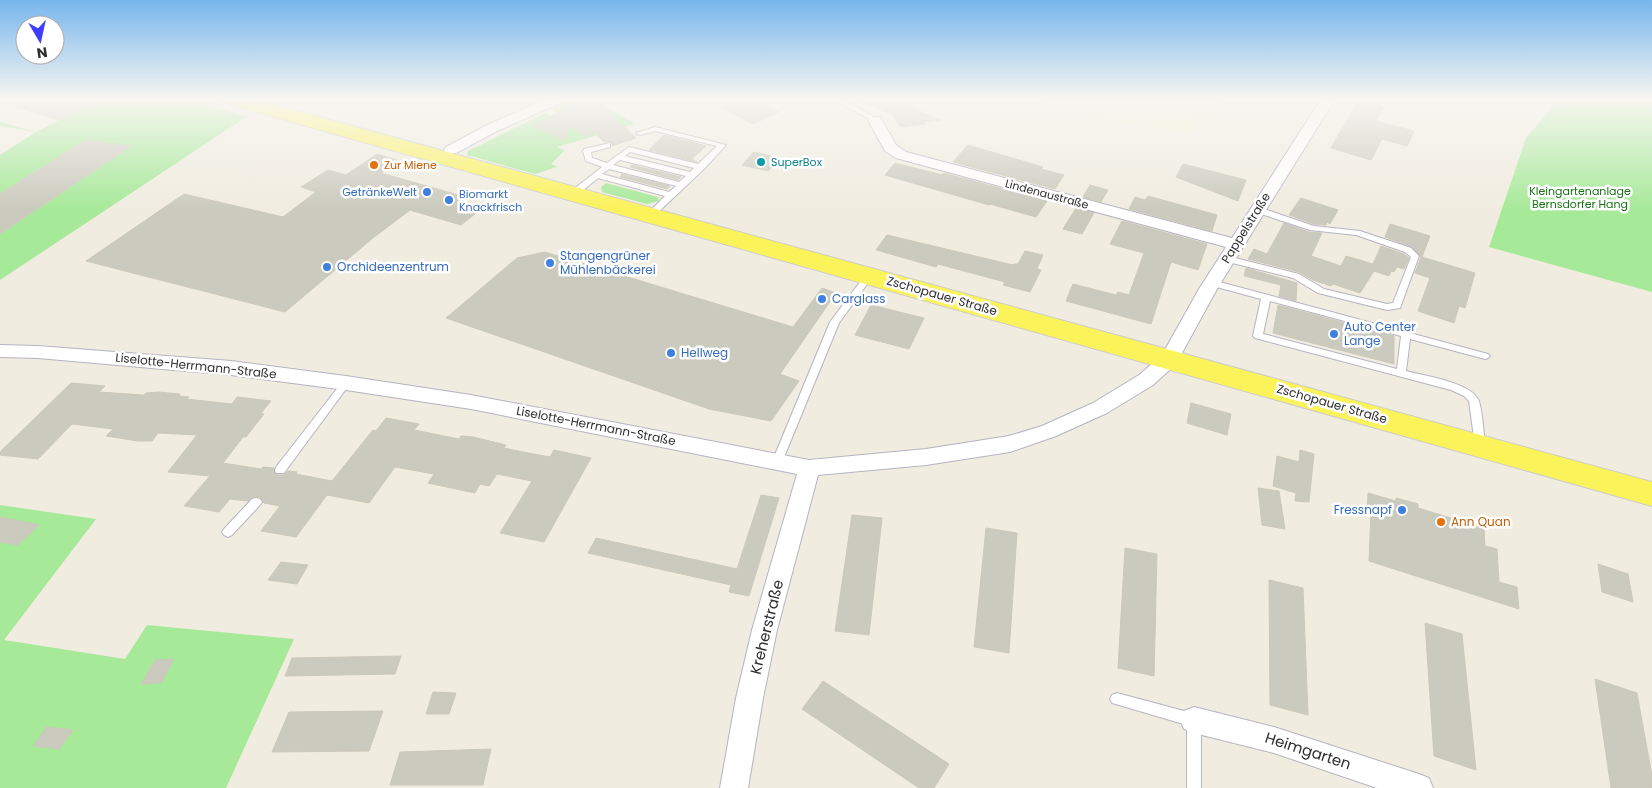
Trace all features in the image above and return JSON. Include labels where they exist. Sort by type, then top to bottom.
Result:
[{"type":"main road","name":"Zschopauer Straße","points":[[364,136],[1652,494]]},
{"type":"street","points":[[451,150],[478,136]]},
{"type":"street","name":"Lindenaustraße","points":[[883,136],[890,148],[901,155],[1232,252]]},
{"type":"street","name":"Pappelstraße","points":[[1169,359],[1212,283],[1305,136]]},
{"type":"street","name":"Liselotte-Herrmann-Straße","points":[[0,351],[38,352],[231,368],[346,383],[471,402],[809,468],[926,457],[1010,444],[1100,408],[1146,380],[1169,359]]},
{"type":"street","name":"Kreherstraße","points":[[734,788],[751,691],[770,610],[809,468]]},
{"type":"street","name":"Heimgarten","points":[[1194,720],[1274,740],[1412,787]]},
{"type":"lane","points":[[650,215],[722,145],[686,136]]},
{"type":"lane","points":[[607,145],[587,151],[589,159],[608,166],[682,185]]},
{"type":"lane","points":[[573,194],[630,148],[701,166]]},
{"type":"lane","points":[[619,157],[692,175]]},
{"type":"lane","points":[[597,175],[672,194]]},
{"type":"lane","points":[[1232,252],[1296,276],[1321,291],[1387,307],[1397,306],[1415,256],[1408,250],[1357,233],[1313,228],[1258,210]]},
{"type":"lane","points":[[777,462],[832,334],[835,322],[869,276]]},
{"type":"lane","points":[[1212,283],[1484,356]]},
{"type":"lane","points":[[1266,297],[1258,336],[1454,387],[1468,394],[1474,400],[1480,445]]},
{"type":"lane","points":[[1401,373],[1406,334]]},
{"type":"lane","points":[[280,470],[346,383]]},
{"type":"lane","points":[[228,532],[256,502]]},
{"type":"lane","name":"Heimgarten","points":[[1116,699],[1194,720]]},
{"type":"lane","points":[[1194,720],[1194,788]]},
{"type":"green space","points":[[30,136],[218,136],[0,280],[0,234],[130,147],[85,140],[0,194],[0,155]]},
{"type":"green space","points":[[499,136],[595,136],[557,147],[565,150],[551,164],[557,167],[535,174],[467,155],[468,151]]},
{"type":"green space","name":"Kleingartenanlage Bernsdorfer Hang","points":[[1528,136],[1652,136],[1652,292],[1489,247]]},
{"type":"green space","points":[[606,183],[658,197],[659,201],[647,204],[602,192],[601,187]]},
{"type":"green space","points":[[0,505],[96,519],[4,640],[125,659],[147,625],[294,639],[226,788],[0,788]]},
{"type":"building","points":[[556,136],[567,136],[565,140]]},
{"type":"building","points":[[598,136],[634,136],[636,138],[612,146],[611,142],[604,142]]},
{"type":"building","points":[[663,136],[706,146],[692,159],[697,162],[649,150]]},
{"type":"building","points":[[1338,136],[1412,136],[1407,146],[1382,139],[1371,160],[1331,148]]},
{"type":"building","points":[[86,140],[131,146],[0,234],[0,194]]},
{"type":"building","points":[[968,145],[1064,175],[1055,189],[953,162]]},
{"type":"building","name":"SuperBox","points":[[754,152],[780,158],[768,171],[742,165]]},
{"type":"building","points":[[377,154],[397,160],[384,168],[387,169],[381,173],[462,196],[457,200],[481,206],[478,209],[481,209],[461,225],[410,210],[373,238],[285,312],[86,261],[184,194],[283,217],[316,192],[301,187],[328,170],[346,175]]},
{"type":"building","points":[[895,163],[942,175],[944,173],[1047,201],[1036,217],[885,175]]},
{"type":"building","points":[[1183,164],[1246,180],[1238,201],[1176,177]]},
{"type":"building","points":[[632,165],[681,177],[678,180],[630,167]]},
{"type":"building","points":[[622,174],[670,186],[667,189],[620,177]]},
{"type":"building","points":[[1090,185],[1108,190],[1101,202],[1083,197]]},
{"type":"building","points":[[1148,196],[1217,215],[1212,231],[1129,209],[1135,197],[1145,200]]},
{"type":"building","points":[[1301,198],[1338,210],[1330,224],[1327,222],[1326,225],[1314,224],[1289,215]]},
{"type":"building","points":[[1076,208],[1094,213],[1082,234],[1063,229]]},
{"type":"building","points":[[1122,221],[1207,244],[1198,270],[1171,262],[1151,324],[1066,301],[1073,284],[1116,295],[1118,292],[1129,295],[1144,253],[1110,244]]},
{"type":"building","points":[[1284,223],[1309,232],[1322,233],[1311,256],[1341,266],[1346,256],[1373,264],[1381,246],[1404,254],[1409,258],[1404,269],[1397,267],[1394,272],[1391,271],[1389,276],[1374,271],[1360,293],[1313,280],[1299,272],[1248,259],[1254,249],[1267,254]]},
{"type":"building","points":[[1390,224],[1430,236],[1422,257],[1475,273],[1465,308],[1459,306],[1454,323],[1418,311],[1430,278],[1415,273],[1421,257],[1412,247],[1385,237]]},
{"type":"building","points":[[887,235],[1013,265],[1018,264],[1025,251],[1043,255],[1037,269],[1041,270],[1030,292],[1003,285],[1005,282],[938,264],[936,267],[876,250]]},
{"type":"building","name":"Hellweg","points":[[545,252],[793,327],[822,288],[836,293],[780,374],[799,381],[771,421],[709,409],[446,318],[517,258]]},
{"type":"building","points":[[1246,268],[1297,283],[1296,301],[1279,296],[1281,285],[1244,276]]},
{"type":"building","points":[[871,305],[924,318],[909,349],[855,335]]},
{"type":"building","name":"Auto Center Lange","points":[[1278,305],[1394,336],[1394,364],[1273,333]]},
{"type":"building","points":[[71,383],[105,386],[99,392],[144,395],[146,393],[158,392],[180,394],[179,396],[189,397],[187,399],[232,404],[237,397],[271,401],[261,413],[264,414],[223,463],[261,469],[263,467],[274,468],[276,475],[284,475],[288,471],[332,481],[373,430],[376,431],[386,418],[419,424],[414,430],[459,439],[461,436],[473,437],[506,445],[504,448],[528,453],[550,457],[554,450],[591,458],[544,542],[500,533],[532,481],[497,474],[489,486],[480,484],[475,493],[428,483],[434,474],[395,467],[369,503],[327,495],[296,537],[261,531],[280,506],[264,503],[260,497],[252,497],[248,501],[230,499],[219,512],[184,506],[210,476],[168,472],[197,435],[158,433],[152,441],[138,441],[106,436],[113,429],[72,424],[38,459],[0,455],[0,452]]},
{"type":"building","points":[[1191,403],[1231,414],[1227,435],[1187,423]]},
{"type":"building","points":[[1300,450],[1314,454],[1309,502],[1295,501],[1296,493],[1273,486],[1277,456],[1299,462]]},
{"type":"building","points":[[1258,488],[1279,491],[1285,529],[1262,525]]},
{"type":"building","points":[[1368,493],[1396,501],[1396,498],[1418,504],[1418,508],[1484,528],[1485,546],[1497,549],[1499,582],[1517,587],[1519,609],[1369,561],[1371,512],[1367,511]]},
{"type":"building","points":[[761,495],[779,498],[749,596],[729,592],[731,585],[588,553],[596,538],[737,569]]},
{"type":"building","points":[[852,515],[882,518],[869,635],[835,631]]},
{"type":"building","points":[[0,517],[39,525],[18,545],[0,542]]},
{"type":"building","points":[[986,528],[1017,533],[1009,653],[974,647]]},
{"type":"building","points":[[1125,548],[1157,554],[1154,676],[1118,668]]},
{"type":"building","points":[[281,562],[308,565],[297,584],[268,580]]},
{"type":"building","points":[[1598,564],[1628,574],[1633,602],[1602,592]]},
{"type":"building","points":[[1269,580],[1303,588],[1308,715],[1270,705]]},
{"type":"building","points":[[1425,623],[1462,634],[1476,770],[1434,756]]},
{"type":"building","points":[[401,656],[395,674],[285,676],[292,658]]},
{"type":"building","points":[[174,659],[161,683],[141,684],[155,660]]},
{"type":"building","points":[[1595,679],[1637,693],[1652,776],[1652,788],[1611,788]]},
{"type":"building","points":[[823,681],[949,764],[934,788],[919,788],[802,709]]},
{"type":"building","points":[[433,692],[456,693],[449,714],[426,714]]},
{"type":"building","points":[[383,711],[369,751],[272,752],[289,712]]},
{"type":"building","points":[[47,727],[73,730],[59,749],[33,746]]},
{"type":"building","points":[[491,749],[483,785],[390,785],[400,752]]},
{"type":"place","name":"SuperBox","points":[[761,162]]},
{"type":"place","name":"Zur Miene","points":[[374,165]]},
{"type":"place","name":"GetränkeWelt","points":[[427,192]]},
{"type":"place","name":"Biomarkt Knackfrisch","points":[[449,200]]},
{"type":"place","name":"Stangengrüner Mühlenbäckerei","points":[[550,263]]},
{"type":"place","name":"Orchideenzentrum","points":[[327,267]]},
{"type":"place","name":"Carglass","points":[[822,299]]},
{"type":"place","name":"Auto Center Lange","points":[[1334,334]]},
{"type":"place","name":"Hellweg","points":[[671,353]]},
{"type":"place","name":"Fressnapf","points":[[1402,510]]},
{"type":"place","name":"Ann Quan","points":[[1441,522]]}]
